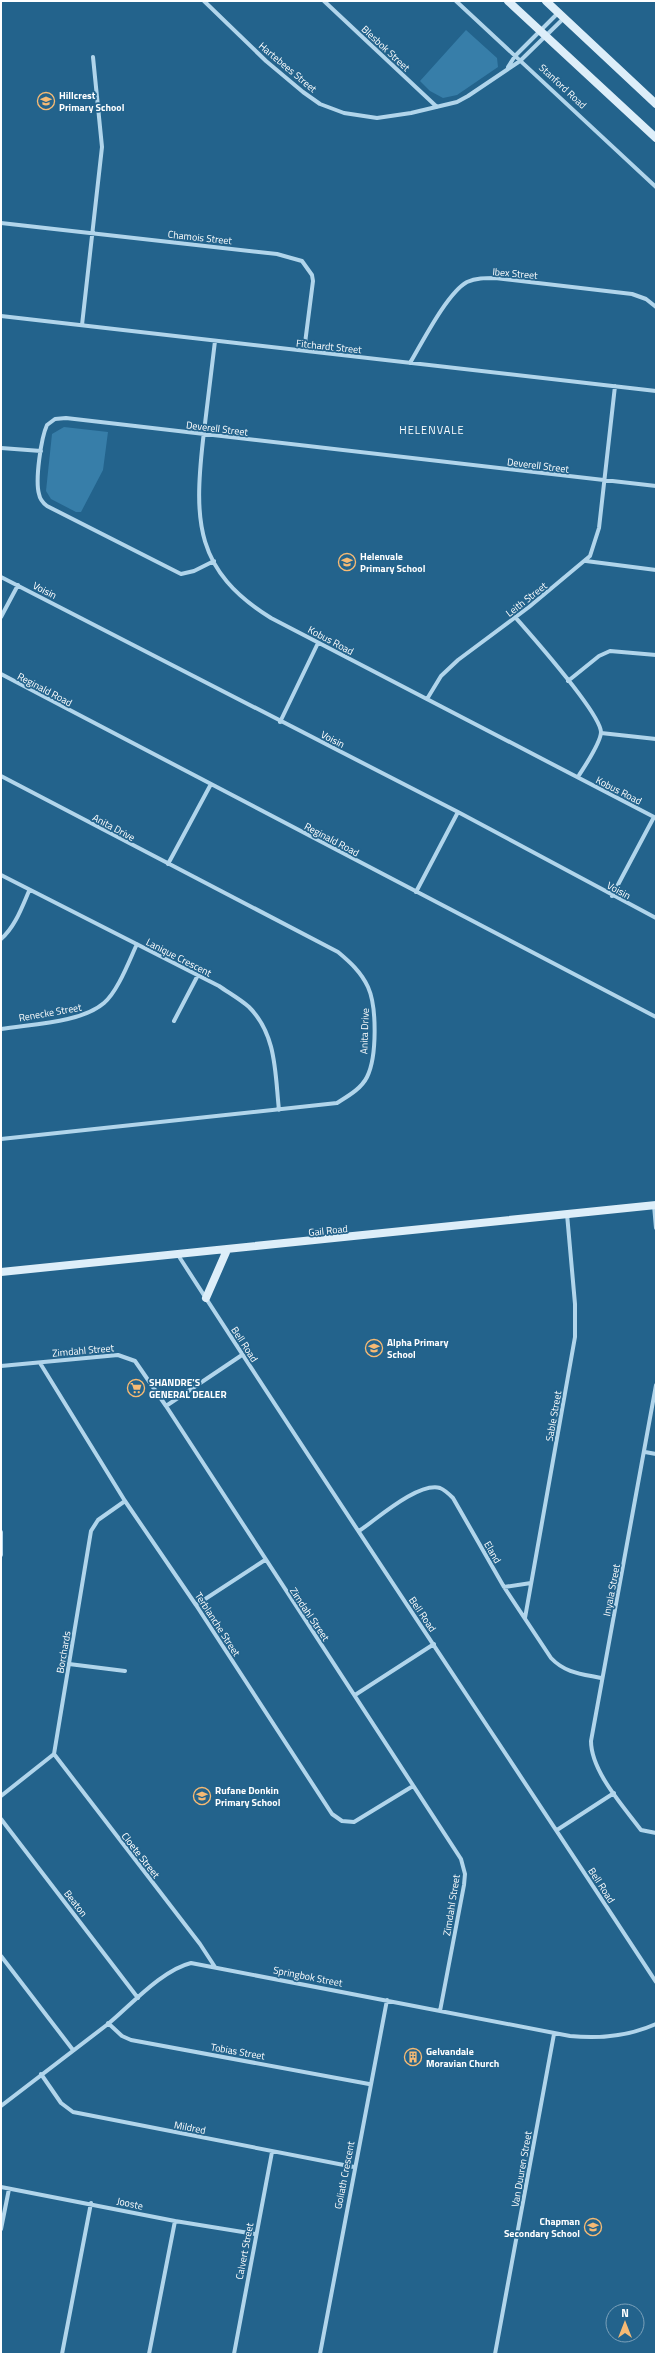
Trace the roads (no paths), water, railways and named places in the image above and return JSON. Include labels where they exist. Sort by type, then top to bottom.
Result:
[{"type":"street","name":"Hartebees Street","points":[[204,1],[266,61],[303,92],[320,104],[344,113],[377,118],[394,118],[437,107],[468,96],[520,61],[542,32]]},
{"type":"street","name":"Blesbok Street","points":[[324,1],[437,107]]},
{"type":"street","name":"Stanford Road","points":[[456,1],[656,187]]},
{"type":"street","points":[[508,1],[656,138]]},
{"type":"street","points":[[546,1],[656,104]]},
{"type":"street","points":[[542,32],[561,16]]},
{"type":"street","points":[[508,68],[515,56],[561,16]]},
{"type":"street","points":[[82,325],[102,147],[93,57]]},
{"type":"street","name":"Chamois Street","points":[[1,223],[277,254],[302,261],[309,269],[313,281],[304,351]]},
{"type":"street","name":"Ibex Street","points":[[410,363],[451,298],[463,285],[474,280],[495,278],[632,294],[646,299],[656,307]]},
{"type":"street","name":"Fitchardt Street","points":[[1,316],[656,391]]},
{"type":"street","name":"Kobus Road","points":[[215,340],[204,434],[198,508],[201,526],[214,561],[228,584],[245,600],[271,618],[655,817]]},
{"type":"street","points":[[615,386],[596,540],[593,551],[586,561],[656,570]]},
{"type":"street","name":"Deverell Street","points":[[214,561],[189,573],[181,574],[48,506],[42,501],[38,489],[41,451],[47,425],[51,421],[60,418],[656,486]]},
{"type":"street","points":[[1,448],[41,451]]},
{"type":"street","name":"Leith Street","points":[[427,699],[441,676],[458,660],[516,618],[586,561]]},
{"type":"street","name":"Voisin","points":[[1,577],[280,722],[458,812],[612,896],[656,918]]},
{"type":"street","points":[[1,617],[18,585]]},
{"type":"street","points":[[516,618],[590,709],[601,733]]},
{"type":"street","points":[[280,722],[318,643]]},
{"type":"street","points":[[568,682],[599,656],[610,651],[656,655]]},
{"type":"street","name":"Reginald Road","points":[[1,674],[656,1017]]},
{"type":"street","points":[[601,733],[656,739]]},
{"type":"street","points":[[578,778],[601,733]]},
{"type":"street","name":"Anita Drive","points":[[1,776],[338,952],[352,964],[368,987],[374,1012],[374,1039],[370,1068],[366,1078],[353,1092],[337,1103],[1,1139]]},
{"type":"street","points":[[168,864],[211,784]]},
{"type":"street","points":[[416,892],[458,812]]},
{"type":"street","points":[[612,896],[655,817]]},
{"type":"street","name":"Lanique Crescent","points":[[1,875],[219,986],[248,1007],[260,1020],[271,1044],[279,1110]]},
{"type":"street","points":[[1,939],[7,934],[15,922],[30,891]]},
{"type":"street","name":"Renecke Street","points":[[1,1028],[76,1017],[93,1011],[105,1002],[114,990],[137,944]]},
{"type":"street","points":[[174,1021],[198,975]]},
{"type":"street","points":[[655,1205],[656,1228]]},
{"type":"street","name":"Gail Road","points":[[1,1272],[655,1205]]},
{"type":"street","name":"Sable Street","points":[[525,1618],[572,1356],[576,1323],[567,1214]]},
{"type":"street","points":[[206,1298],[227,1250]]},
{"type":"street","name":"Bell Road","points":[[178,1255],[242,1355],[656,1982]]},
{"type":"street","name":"Zimdahl Street","points":[[1,1366],[118,1355],[127,1357],[135,1361],[166,1406],[461,1859],[465,1874],[440,2011]]},
{"type":"street","points":[[166,1406],[242,1355]]},
{"type":"street","name":"Terblanche Street","points":[[40,1362],[125,1501],[196,1605],[337,1819],[350,1822],[360,1820],[413,1786]]},
{"type":"street","name":"Inyala Street","points":[[656,1385],[645,1452],[601,1678],[591,1746],[596,1763],[614,1793],[641,1830],[656,1833]]},
{"type":"street","points":[[645,1452],[656,1454]]},
{"type":"street","name":"Eland","points":[[359,1532],[411,1495],[424,1489],[440,1488],[453,1498],[504,1587],[556,1664],[570,1672],[601,1678]]},
{"type":"street","name":"Borchards","points":[[54,1754],[91,1531],[98,1520],[125,1501]]},
{"type":"street","points":[[1,1532],[1,1555]]},
{"type":"street","points":[[196,1605],[265,1560]]},
{"type":"street","points":[[504,1587],[531,1583]]},
{"type":"street","points":[[355,1695],[434,1644]]},
{"type":"street","points":[[69,1664],[125,1670]]},
{"type":"street","points":[[1,1796],[54,1754]]},
{"type":"street","name":"Cloete Street","points":[[54,1754],[200,1944],[215,1967]]},
{"type":"street","points":[[557,1830],[614,1793]]},
{"type":"street","name":"Beaton","points":[[1,1819],[138,1998]]},
{"type":"street","points":[[1,1956],[72,2050]]},
{"type":"street","name":"Springbok Street","points":[[2,2103],[182,1965],[191,1963],[554,2034],[586,2038],[610,2036],[637,2031],[656,2024]]},
{"type":"street","name":"Goliath Crescent","points":[[320,2354],[369,2084],[386,2000]]},
{"type":"street","name":"Tobias Street","points":[[108,2023],[122,2036],[131,2040],[369,2084]]},
{"type":"street","name":"Van Duuren Street","points":[[495,2354],[554,2034]]},
{"type":"street","name":"Mildred","points":[[41,2074],[61,2103],[73,2112],[354,2167]]},
{"type":"street","name":"Calvert Street","points":[[234,2354],[255,2234],[272,2152]]},
{"type":"street","name":"Jooste","points":[[1,2187],[91,2203],[175,2221],[255,2234]]},
{"type":"street","points":[[1,2229],[9,2189]]},
{"type":"street","points":[[62,2354],[91,2203]]},
{"type":"street","points":[[149,2354],[175,2221]]},
{"type":"place","name":"Hillcrest Primary School","points":[[46,101]]},
{"type":"place","name":"Helenvale Primary School","points":[[347,562]]},
{"type":"place","name":"Alpha Primary School","points":[[374,1348]]},
{"type":"place","name":"SHANDRE'S GENERAL DEALER","points":[[136,1388]]},
{"type":"place","name":"Rufane Donkin Primary School","points":[[202,1796]]},
{"type":"place","name":"Gelvandale Moravian Church","points":[[413,2057]]},
{"type":"place","name":"Chapman Secondary School","points":[[593,2227]]},
{"type":"district","name":"HELENVALE","points":[[432,430]]}]
